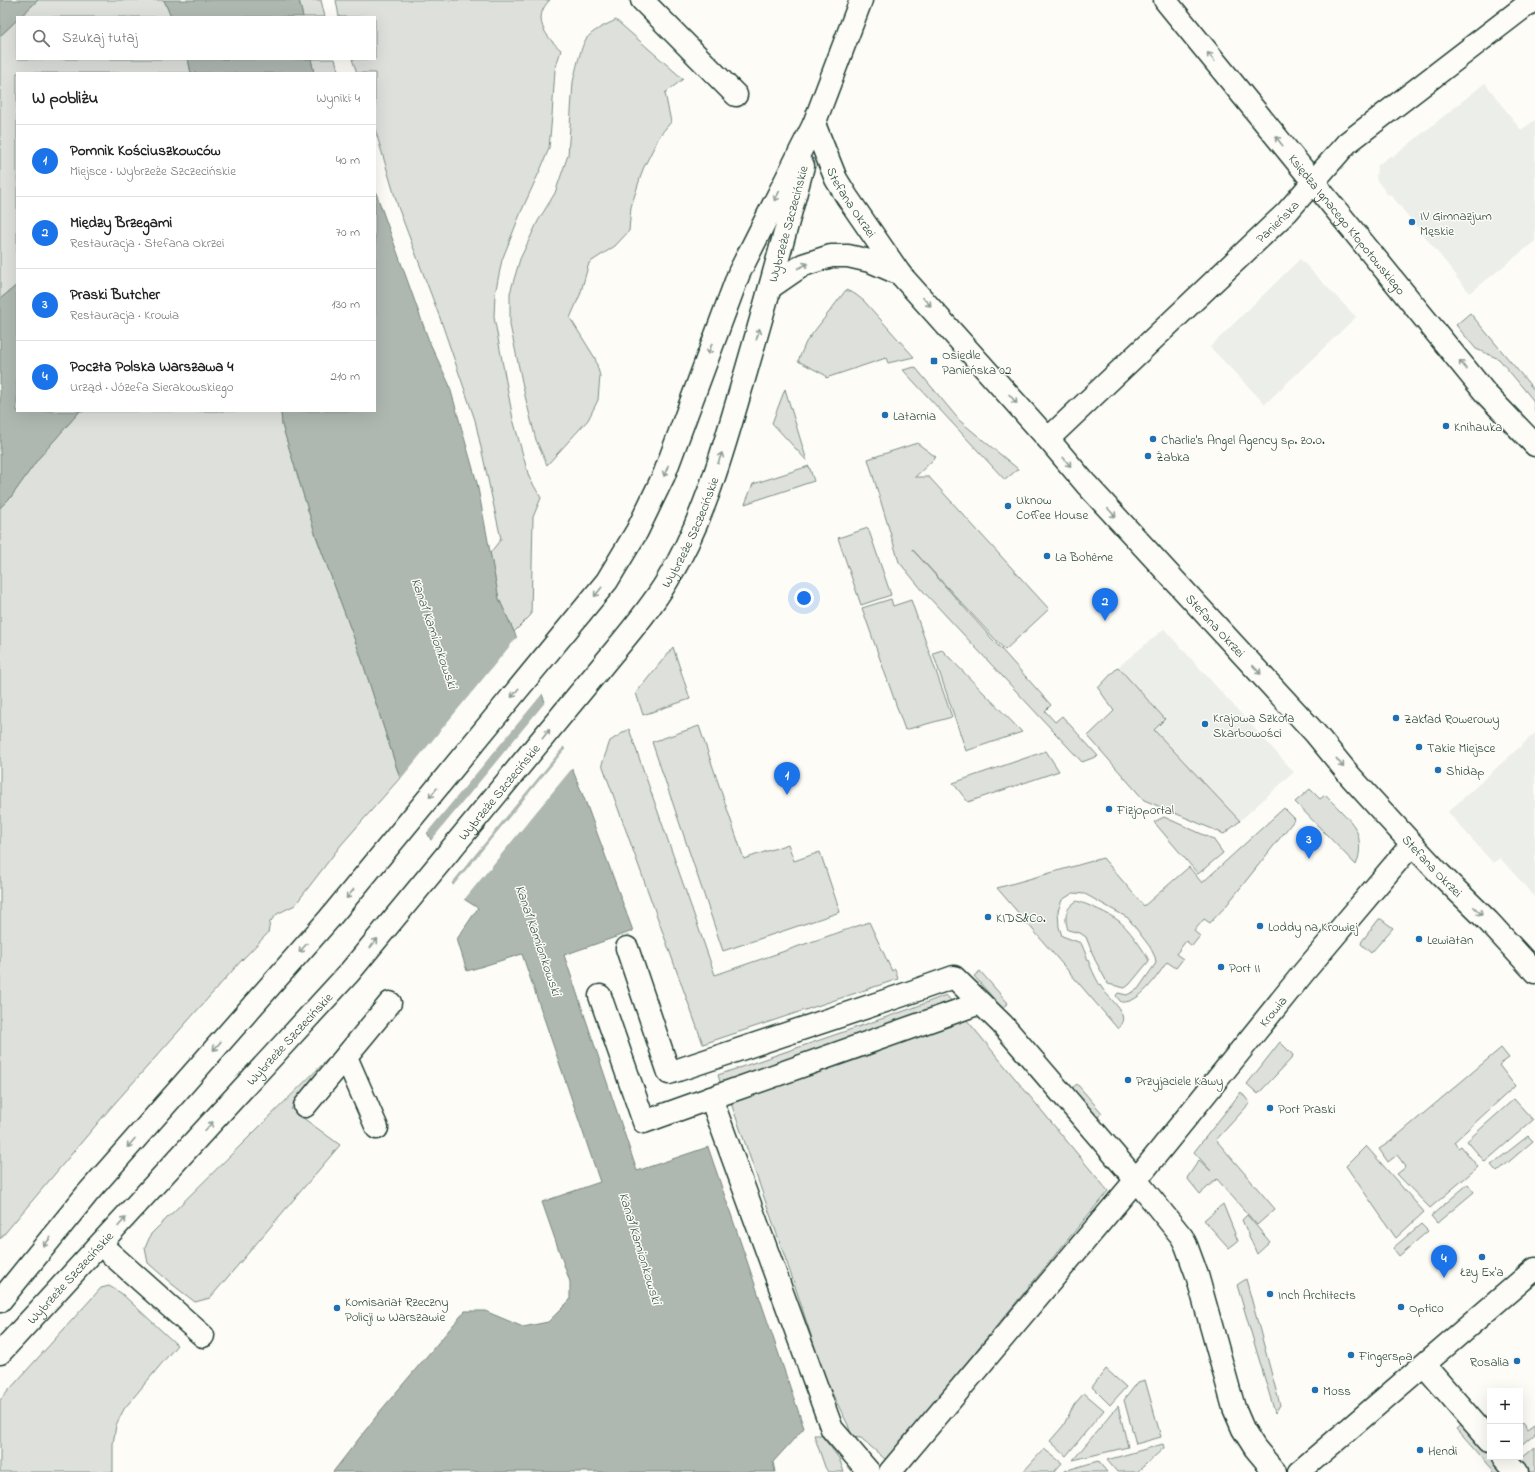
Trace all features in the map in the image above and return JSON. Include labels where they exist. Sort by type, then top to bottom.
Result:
[{"type":"street","points":[[642,0],[736,95]]},
{"type":"street","name":"Wybrzeże Szczecińskie","points":[[0,1301],[87,1194],[329,919],[607,581],[638,531],[664,475],[739,273],[814,124],[861,0]]},
{"type":"street","name":"Księdza Ignacego Kłopotowskiego","points":[[1165,0],[1487,395],[1535,445]]},
{"type":"street","name":"Panieńska","points":[[1048,439],[1287,212],[1347,143],[1533,0]]},
{"type":"street","name":"Wybrzeże Szczecińskie","points":[[0,1354],[349,973],[641,617],[667,582],[685,549],[699,517],[722,455],[771,287],[814,124]]},
{"type":"street","name":"Stefana Okrzei","points":[[814,124],[836,179],[900,274],[1048,439],[1086,484],[1315,733],[1351,777],[1440,874],[1488,921],[1535,972]]},
{"type":"street","name":"Stefana Okrzei","points":[[771,287],[803,265],[831,256],[848,256],[870,261],[900,274]]},
{"type":"street","name":"Krowia","points":[[890,1472],[1136,1180],[1304,972],[1412,844]]},
{"type":"street","points":[[627,948],[669,1073],[954,977],[1002,1024],[1174,1226],[1186,1245],[1197,1275],[1234,1408],[1243,1429],[1255,1448],[1275,1472]]},
{"type":"street","points":[[600,996],[644,1122],[980,1003]]},
{"type":"street","points":[[305,1106],[390,1003]]},
{"type":"street","points":[[346,1057],[376,1128]]},
{"type":"street","points":[[711,1098],[832,1429],[869,1472]]},
{"type":"street","points":[[101,1245],[203,1336]]},
{"type":"street","points":[[1299,1472],[1535,1269]]},
{"type":"street","points":[[1424,1365],[1487,1438]]},
{"type":"street","points":[[1507,1460],[1517,1472]]},
{"type":"shaded area","points":[[38,0],[164,0],[171,16],[21,16]]},
{"type":"shaded area","points":[[299,0],[321,0],[325,16],[303,16]]},
{"type":"shaded area","points":[[336,0],[550,0],[544,7],[541,20],[550,39],[561,50],[555,70],[549,148],[502,260],[495,294],[494,317],[513,419],[529,477],[541,498],[533,517],[531,615],[514,632],[499,599],[490,553],[501,539],[475,420],[440,318],[398,207],[376,132],[376,72],[357,72],[352,60],[376,60],[376,16],[339,16]]},
{"type":"shaded area","points":[[616,20],[683,79],[665,93],[671,122],[660,135],[643,169],[631,207],[629,231],[615,246],[589,263],[580,295],[570,318],[595,358],[600,376],[598,400],[588,420],[547,465],[536,440],[525,396],[510,325],[510,293],[520,259],[538,221],[555,193],[568,155],[573,82],[582,47],[586,39],[592,33]]},
{"type":"shaded area","points":[[16,21],[16,60],[188,60],[191,72],[16,72],[16,286],[0,299],[0,36]]},
{"type":"shaded area","points":[[311,60],[335,60],[339,72],[314,72]]},
{"type":"shaded area","points":[[1485,83],[1521,130],[1535,120],[1535,241],[1470,293],[1390,194],[1388,195],[1376,179],[1377,166],[1391,155],[1393,157]]},
{"type":"shaded area","points":[[1300,259],[1356,317],[1265,404],[1210,347]]},
{"type":"shaded area","points":[[846,290],[855,294],[864,301],[914,357],[888,363],[886,358],[826,378],[825,375],[798,361],[806,342]]},
{"type":"shaded area","points":[[1470,313],[1535,391],[1535,411],[1533,400],[1499,359],[1476,349],[1456,325]]},
{"type":"shaded area","points":[[915,367],[960,421],[1018,469],[1005,480],[903,370]]},
{"type":"shaded area","points":[[785,389],[807,461],[772,423]]},
{"type":"shaded area","points":[[79,412],[281,412],[282,425],[316,536],[360,654],[400,778],[341,845],[295,905],[277,914],[270,922],[268,933],[241,961],[107,1112],[0,1239],[0,508],[11,497],[38,459]]},
{"type":"shaded area","points":[[917,443],[936,457],[915,477],[929,477],[1049,609],[1005,650],[912,549],[1051,705],[1045,711],[1055,722],[1062,716],[1098,756],[1082,762],[923,591],[899,562],[868,459]]},
{"type":"shaded area","points":[[809,466],[814,481],[745,504],[753,484]]},
{"type":"shaded area","points":[[868,528],[891,595],[861,605],[838,538]]},
{"type":"shaded area","points":[[891,599],[893,606],[911,600],[952,717],[905,730],[862,608]]},
{"type":"shaded area","name":"Krajowa Szkoła Skarbowości","points":[[1164,629],[1294,772],[1232,828],[1148,736],[1165,720],[1118,667]]},
{"type":"shaded area","points":[[673,647],[690,699],[643,715],[636,693]]},
{"type":"shaded area","points":[[942,650],[1022,732],[966,751],[933,653]]},
{"type":"shaded area","points":[[1118,667],[1165,719],[1154,730],[1240,821],[1224,834],[1144,800],[1088,736],[1114,711],[1098,688]]},
{"type":"shaded area","points":[[699,726],[744,859],[788,844],[794,861],[820,852],[840,912],[723,951],[652,742]]},
{"type":"shaded area","points":[[629,729],[715,975],[869,922],[892,971],[895,969],[898,979],[703,1044],[602,764],[610,741]]},
{"type":"shaded area","points":[[1535,733],[1535,897],[1500,858],[1493,863],[1448,812]]},
{"type":"shaded area","points":[[1046,751],[1059,771],[968,802],[953,783]]},
{"type":"shaded area","points":[[1310,789],[1320,799],[1325,795],[1346,816],[1355,828],[1360,846],[1356,865],[1295,802]]},
{"type":"shaded area","points":[[1284,808],[1295,819],[1226,906],[1210,923],[1204,919],[1194,931],[1200,936],[1192,946],[1186,941],[1176,954],[1183,959],[1176,968],[1167,962],[1147,988],[1135,999],[1121,1002],[1116,996],[1118,993],[1127,995],[1138,989],[1156,963],[1150,947],[1128,918],[1085,894],[1073,893],[1062,900],[1058,911],[1059,927],[1062,936],[1081,943],[1099,983],[1118,1007],[1123,1017],[1118,1029],[997,888],[1103,858],[1144,906],[1189,867],[1202,883]]},
{"type":"shaded area","points":[[1164,817],[1213,839],[1223,853],[1198,874],[1154,822]]},
{"type":"shaded area","points":[[1077,901],[1087,904],[1119,921],[1131,934],[1147,957],[1149,961],[1125,988],[1108,984],[1095,960],[1086,937],[1080,933],[1068,930],[1066,913]]},
{"type":"shaded area","points":[[1379,919],[1393,928],[1371,953],[1361,944]]},
{"type":"shaded area","points":[[980,971],[1008,1003],[1002,1008],[974,976]]},
{"type":"shaded area","points":[[946,995],[954,1004],[721,1085],[718,1075],[910,1009]]},
{"type":"shaded area","points":[[966,1019],[1108,1191],[886,1460],[861,1438],[852,1437],[848,1425],[825,1379],[794,1283],[731,1103],[870,1055],[926,1032]]},
{"type":"shaded area","points":[[345,1042],[291,1109],[340,1145],[210,1298],[195,1302],[148,1263],[145,1248],[151,1234]]},
{"type":"shaded area","points":[[1280,1042],[1293,1055],[1292,1058],[1258,1094],[1247,1084]]},
{"type":"shaded area","points":[[1501,1048],[1509,1058],[1499,1065],[1515,1086],[1454,1142],[1458,1148],[1461,1146],[1478,1167],[1430,1208],[1397,1174],[1406,1167],[1397,1155],[1388,1162],[1379,1149],[1391,1141]]},
{"type":"shaded area","points":[[1077,1084],[1102,1113],[1097,1118],[1072,1088]]},
{"type":"shaded area","points":[[1241,1092],[1250,1103],[1216,1140],[1275,1209],[1257,1225],[1217,1179],[1200,1194],[1187,1178],[1199,1160],[1211,1171],[1194,1152]]},
{"type":"shaded area","points":[[1514,1099],[1533,1120],[1485,1162],[1467,1141]]},
{"type":"shaded area","points":[[1528,1136],[1533,1141],[1497,1172],[1491,1165]]},
{"type":"shaded area","points":[[1366,1146],[1424,1212],[1396,1238],[1346,1166]]},
{"type":"shaded area","points":[[1468,1184],[1474,1192],[1437,1223],[1431,1216]]},
{"type":"shaded area","points":[[1223,1204],[1238,1241],[1229,1248],[1204,1220]]},
{"type":"shaded area","points":[[1247,1215],[1270,1242],[1257,1254],[1242,1220]]},
{"type":"shaded area","points":[[1421,1224],[1428,1231],[1399,1256],[1393,1248]]},
{"type":"shaded area","points":[[1246,1279],[1280,1405],[1275,1413],[1237,1285]]},
{"type":"shaded area","points":[[109,1286],[121,1293],[177,1345],[124,1409],[116,1425],[113,1444],[113,1472],[0,1472],[0,1400],[101,1288]]},
{"type":"shaded area","points":[[1106,1369],[1126,1387],[1110,1405],[1092,1387]]},
{"type":"shaded area","points":[[1145,1380],[1161,1437],[1136,1444],[1124,1400],[1138,1382]]},
{"type":"shaded area","points":[[1084,1393],[1104,1410],[1066,1456],[1050,1441],[1063,1426],[1074,1405]]},
{"type":"shaded area","points":[[1118,1406],[1128,1447],[1073,1460]]},
{"type":"shaded area","points":[[1464,1423],[1487,1450],[1487,1460],[1496,1460],[1506,1472],[1495,1472],[1457,1429]]},
{"type":"shaded area","points":[[1523,1424],[1527,1430],[1534,1425],[1535,1434],[1523,1444]]},
{"type":"shaded area","points":[[814,1435],[821,1435],[839,1458],[844,1472],[828,1472]]},
{"type":"shaded area","points":[[1163,1444],[1164,1448],[1137,1472],[1117,1472],[1107,1460]]},
{"type":"shaded area","points":[[1535,1447],[1535,1472],[1530,1472],[1520,1460],[1523,1460],[1523,1457]]},
{"type":"shaded area","points":[[1044,1449],[1062,1463],[1054,1472],[1023,1472]]},
{"type":"shaded area","points":[[1098,1461],[1107,1472],[1063,1472],[1064,1471]]},
{"type":"water","points":[[0,0],[38,0],[21,16],[16,16],[16,21],[0,36]]},
{"type":"water","points":[[164,0],[299,0],[303,16],[171,16]]},
{"type":"water","points":[[188,60],[311,60],[314,72],[191,72]]},
{"type":"water","name":"Kanał Kamionkowski","points":[[376,193],[429,341],[449,384],[477,483],[499,599],[537,682],[586,803],[633,931],[564,955],[637,1171],[708,1147],[804,1428],[773,1462],[775,1472],[333,1472],[382,1409],[465,1311],[485,1311],[523,1327],[548,1322],[570,1300],[570,1282],[542,1202],[600,1182],[522,954],[467,971],[457,939],[478,908],[459,896],[400,778],[360,654],[316,536],[282,425],[281,412],[376,412]]},
{"type":"water","points":[[16,286],[16,412],[79,412],[38,459],[11,497],[0,508],[0,299]]},
{"type":"pier","points":[[518,636],[543,693],[425,835],[399,781]]},
{"type":"pier","points":[[547,700],[565,745],[451,884],[429,843]]},
{"type":"pier","points":[[566,748],[574,766],[463,901],[458,898],[452,887]]},
{"type":"place","name":"IV Gimnazjum Męskie","points":[[1412,222]]},
{"type":"place","name":"Osiedle Panieńska 02","points":[[934,361]]},
{"type":"place","name":"Latarnia","points":[[885,415]]},
{"type":"place","name":"Knihauka","points":[[1446,426]]},
{"type":"place","name":"Charlie's Angel Agency sp. zo.o.","points":[[1153,439]]},
{"type":"place","name":"Żabka","points":[[1148,456]]},
{"type":"place","name":"Uknow Coffee House","points":[[1008,506]]},
{"type":"place","name":"La Bohème","points":[[1047,556]]},
{"type":"place","name":"Między Brzegami","points":[[1105,621]]},
{"type":"place","name":"Zakład Rowerowy","points":[[1396,718]]},
{"type":"place","name":"Krajowa Szkoła Skarbowości","points":[[1205,724]]},
{"type":"place","name":"Takie Miejsce","points":[[1419,747]]},
{"type":"place","name":"Shidap","points":[[1438,770]]},
{"type":"place","name":"Pomnik Kościuszkowców","points":[[787,795]]},
{"type":"place","name":"Fizjoportal","points":[[1109,809]]},
{"type":"place","name":"Praski Butcher","points":[[1309,859]]},
{"type":"place","name":"KIDS&Co.","points":[[988,917]]},
{"type":"place","name":"Loddy na Krowiej","points":[[1260,926]]},
{"type":"place","name":"Lewiatan","points":[[1419,939]]},
{"type":"place","name":"Port II","points":[[1221,967]]},
{"type":"place","name":"Przyjaciele Kawy","points":[[1128,1080]]},
{"type":"place","name":"Port Praski","points":[[1270,1108]]},
{"type":"place","name":"Łzy Ex'a","points":[[1482,1257]]},
{"type":"place","name":"Poczta Polska Warszawa 4","points":[[1444,1278]]},
{"type":"place","name":"Inch Architects","points":[[1270,1294]]},
{"type":"place","name":"Optico","points":[[1401,1307]]},
{"type":"place","name":"Komisariat Rzeczny Policji w Warszawie","points":[[337,1308]]},
{"type":"place","name":"Fingerspa","points":[[1351,1355]]},
{"type":"place","name":"Rosalia","points":[[1517,1361]]},
{"type":"place","name":"Moss","points":[[1315,1390]]},
{"type":"place","name":"Hendi","points":[[1420,1450]]}]
